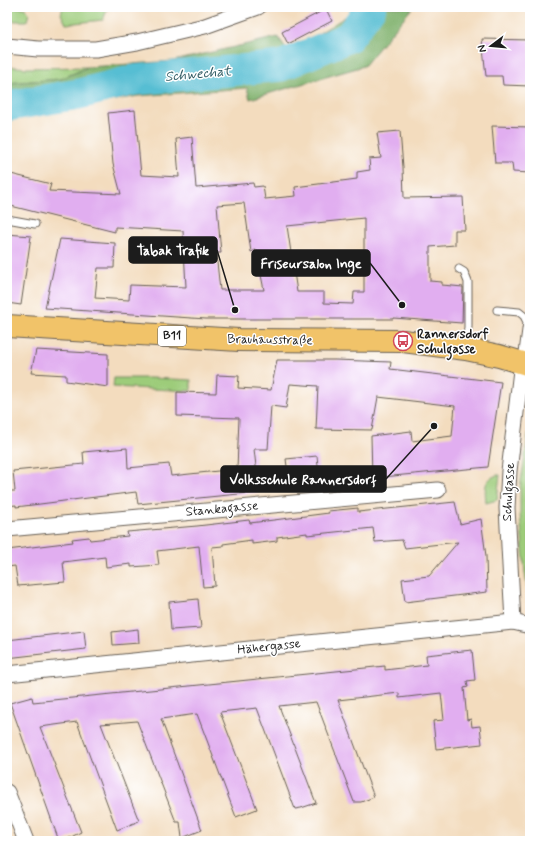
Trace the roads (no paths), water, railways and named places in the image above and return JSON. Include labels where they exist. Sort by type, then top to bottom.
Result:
[{"type":"main road","name":"Brauhausstraße","points":[[7,326],[239,340],[403,341],[466,349],[526,364]]},
{"type":"street","points":[[7,46],[38,49],[96,49],[137,42],[205,26],[258,7]]},
{"type":"street","name":"Schulgasse","points":[[513,622],[507,508],[509,471],[526,364]]},
{"type":"street","name":"Stankagasse","points":[[7,529],[438,490]]},
{"type":"street","name":"Hähergasse","points":[[7,674],[513,622],[530,626]]},
{"type":"street","points":[[7,792],[26,841]]},
{"type":"lane","points":[[7,219],[35,224]]},
{"type":"lane","points":[[459,269],[464,272],[468,282],[468,327],[466,349]]},
{"type":"lane","points":[[497,310],[519,312],[524,316],[527,322],[526,364]]},
{"type":"waterway","name":"Schwechat","points":[[7,106],[79,94],[134,80],[281,66],[349,37],[371,7]]},
{"type":"place","name":"Friseursalon Inge","points":[[402,305]]},
{"type":"place","name":"Tabak Trafik","points":[[235,310]]},
{"type":"place","name":"Rannersdorf Schulgasse","points":[[403,341]]},
{"type":"place","name":"Volksschule Rannersdorf","points":[[434,426]]}]
